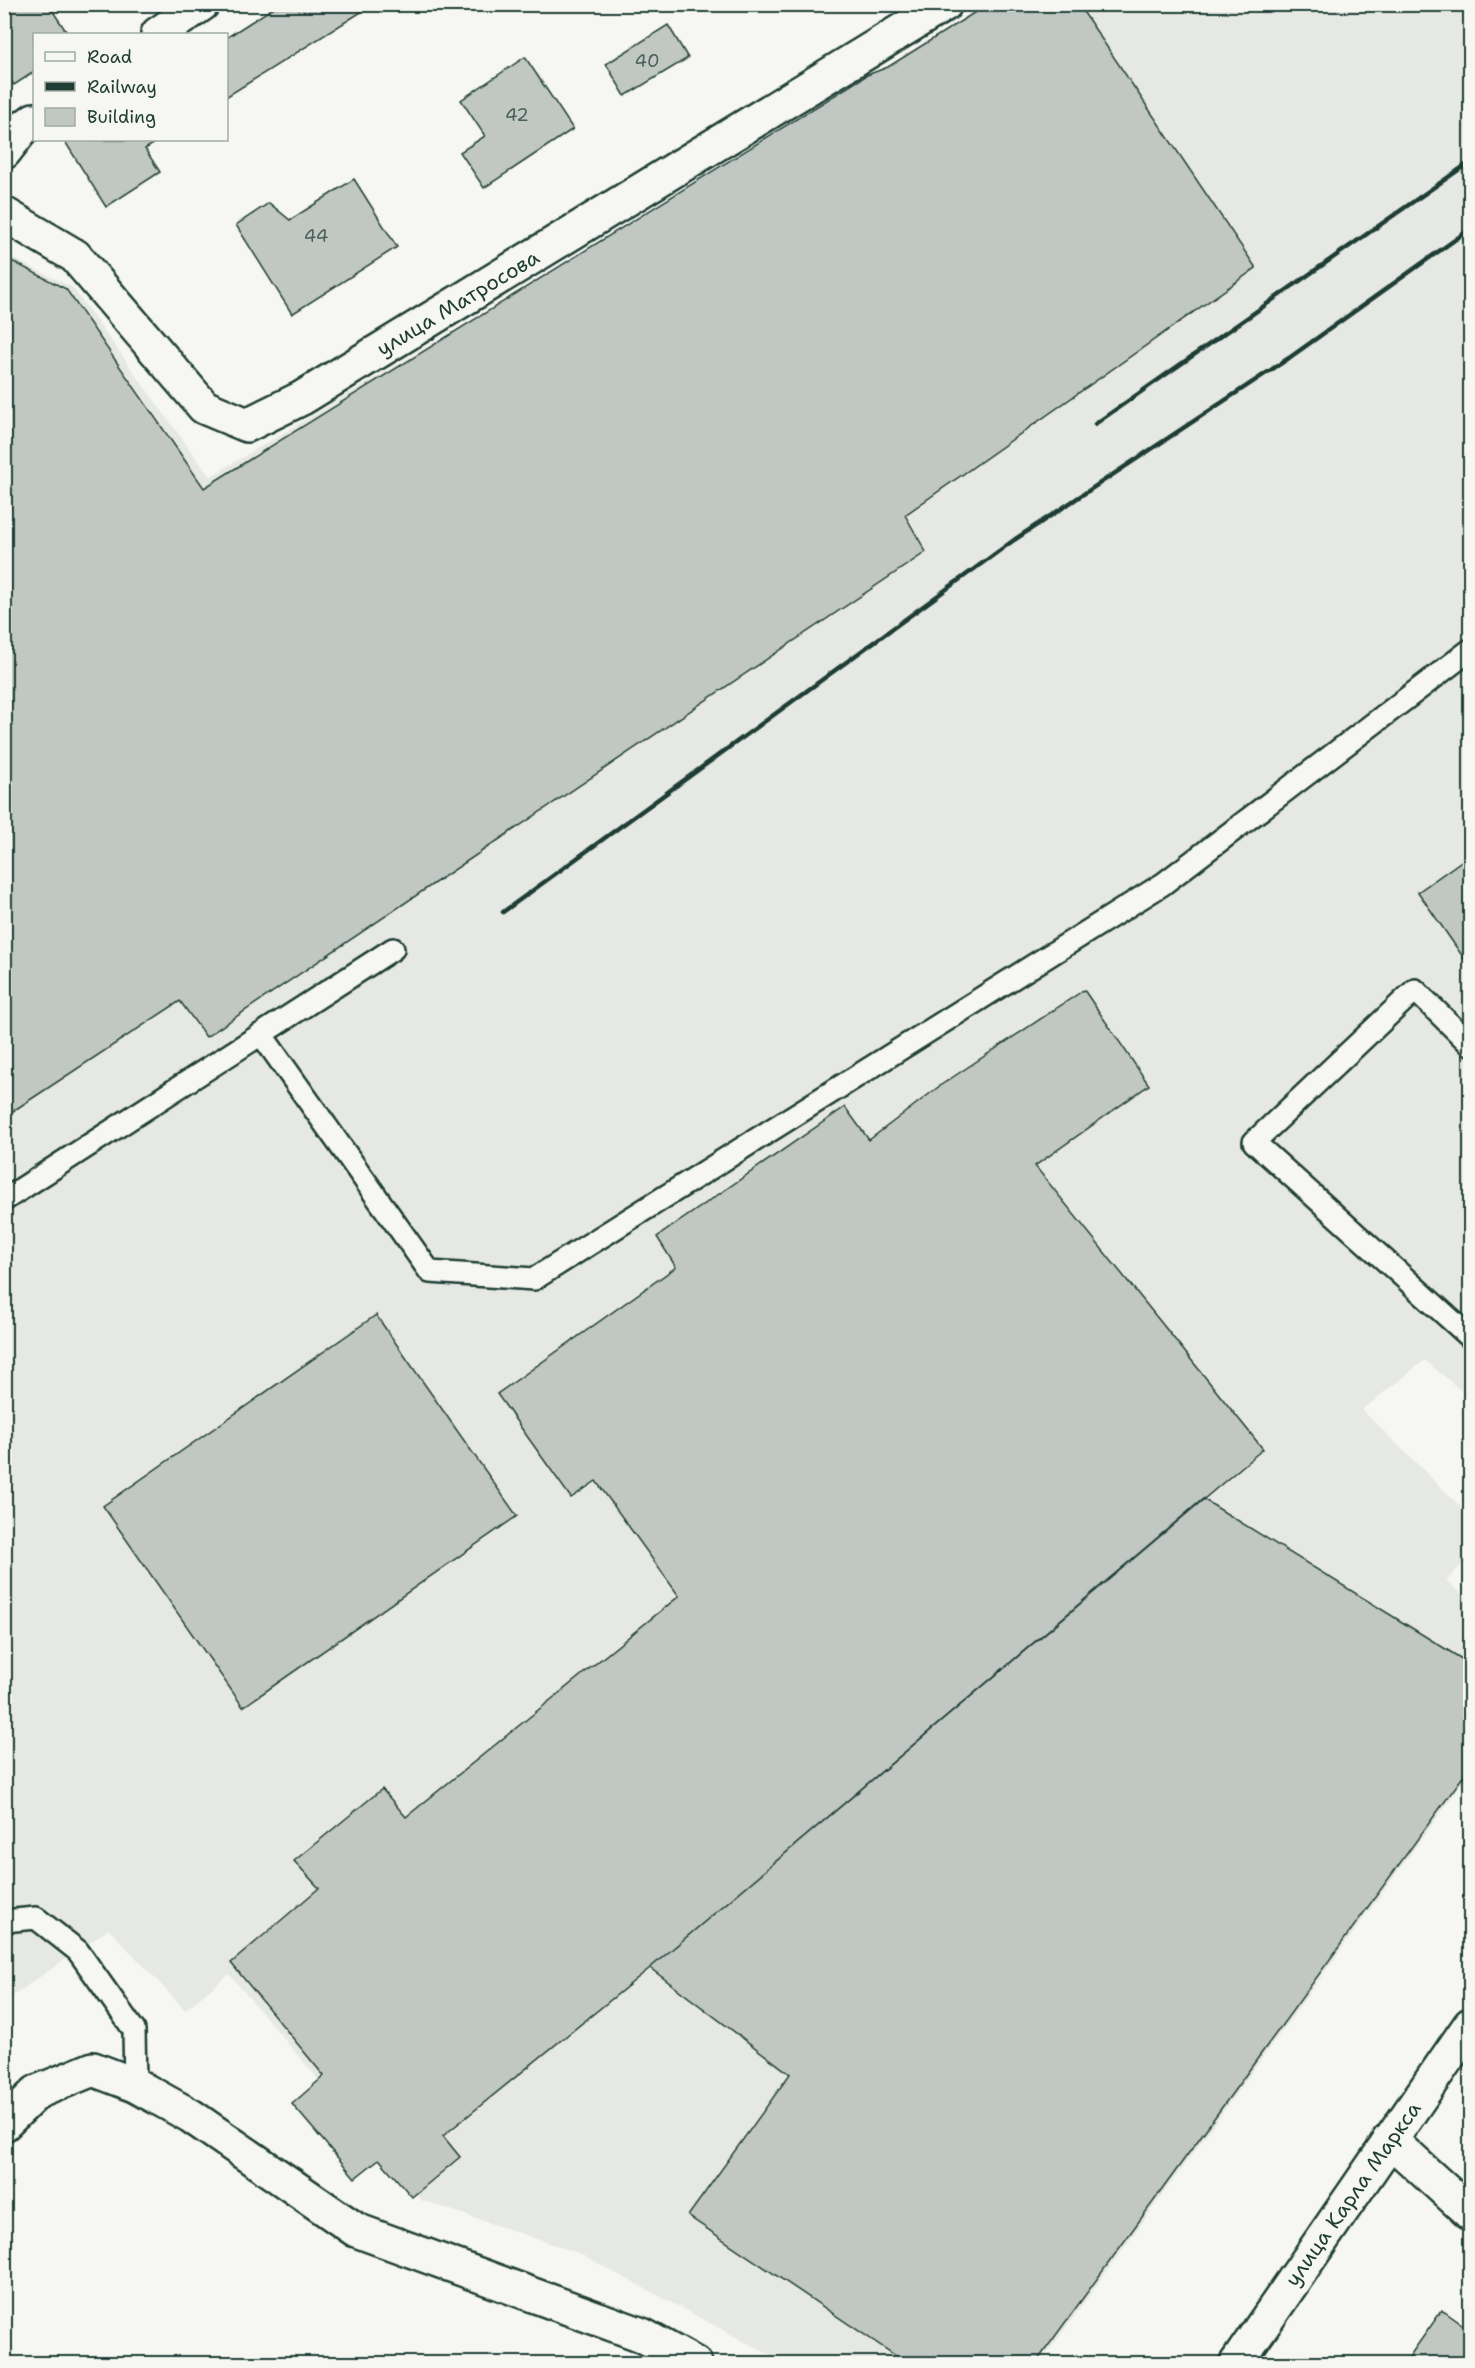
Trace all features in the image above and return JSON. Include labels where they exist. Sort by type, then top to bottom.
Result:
[{"type":"street","points":[[159,33],[202,4]]},
{"type":"street","name":"улица Матросова","points":[[4,214],[75,256],[204,407],[247,425],[302,398],[945,4]]},
{"type":"street","points":[[4,152],[22,129],[33,121]]},
{"type":"street","name":"улица Карла Маркса","points":[[1236,2364],[1470,2025]]},
{"type":"street","points":[[4,2124],[37,2092],[93,2069],[135,2085],[191,2116],[356,2230],[642,2335],[694,2364]]},
{"type":"street","points":[[1390,2140],[1470,2213]]},
{"type":"lane","points":[[261,1034],[430,1272],[534,1279],[1163,884],[1470,650]]},
{"type":"lane","points":[[4,1200],[393,949]]},
{"type":"lane","points":[[1470,1044],[1415,990],[1254,1142],[1470,1337]]},
{"type":"lane","points":[[4,1921],[36,1918],[78,1951],[134,2030],[135,2085]]},
{"type":"shaded area","points":[[997,5],[1470,5],[1470,1398],[1425,1360],[1362,1410],[1470,1516],[1470,1556],[1446,1581],[1470,1601],[1470,1772],[1040,2363],[785,2363],[576,2252],[421,2200],[229,1974],[185,2010],[109,1929],[5,2001],[4,254],[72,287],[210,477]]},
{"type":"building","points":[[4,4],[48,4],[67,33],[33,33],[33,73],[14,85],[4,70]]},
{"type":"building","points":[[279,4],[374,4],[228,96],[228,37]]},
{"type":"building","points":[[988,4],[1078,4],[1256,268],[905,515],[926,552],[206,1037],[180,1001],[4,1117],[4,257],[66,289],[204,488],[867,75],[888,67]]},
{"type":"building","points":[[668,25],[688,58],[625,96],[606,64]]},
{"type":"building","points":[[525,57],[573,129],[484,188],[460,152],[485,136],[461,100]]},
{"type":"building","points":[[65,141],[158,141],[145,149],[160,172],[106,207]]},
{"type":"building","points":[[354,179],[397,247],[292,314],[236,225],[269,203],[290,220]]},
{"type":"building","points":[[1470,855],[1470,967],[1418,892]]},
{"type":"building","points":[[1084,990],[1149,1085],[1035,1166],[1263,1449],[650,1968],[443,2136],[460,2157],[412,2197],[379,2159],[355,2178],[292,2104],[324,2076],[231,1963],[319,1888],[294,1861],[382,1789],[406,1817],[679,1596],[596,1481],[571,1498],[497,1394],[676,1267],[657,1237],[845,1107],[869,1140],[941,1085]]},
{"type":"building","points":[[376,1315],[517,1516],[243,1707],[103,1506]]},
{"type":"building","points":[[1203,1499],[1470,1664],[1470,1767],[1035,2364],[908,2364],[688,2216],[790,2074],[650,1968]]},
{"type":"building","points":[[1442,2310],[1470,2330],[1470,2364],[1404,2364]]},
{"type":"railway","points":[[1095,424],[1470,162]]},
{"type":"railway","points":[[503,912],[1014,540],[1289,358],[1470,229]]}]
